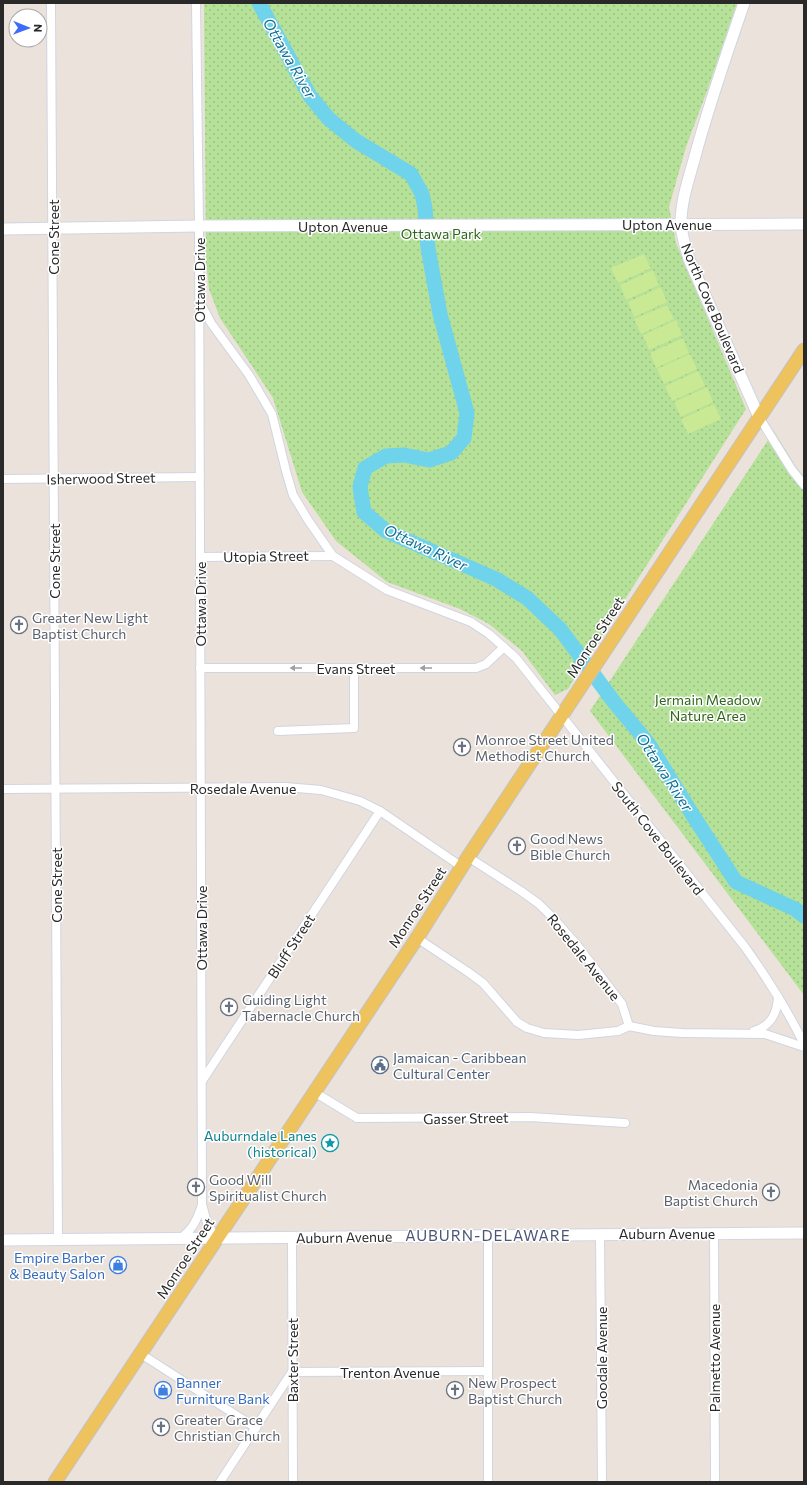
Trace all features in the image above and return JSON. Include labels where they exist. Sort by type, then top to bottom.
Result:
[{"type":"main road","name":"Monroe Street","points":[[55,1482],[417,938],[465,862],[804,350]]},
{"type":"street","name":"Cone Street","points":[[51,3],[58,1240]]},
{"type":"street","name":"Ottawa Drive","points":[[196,3],[199,226],[202,1204],[207,1223],[217,1239]]},
{"type":"street","name":"North Cove Boulevard","points":[[744,3],[705,117],[682,207],[681,224],[683,239],[689,259],[759,417],[792,470],[804,485]]},
{"type":"street","name":"Upton Avenue","points":[[3,229],[199,226],[804,224]]},
{"type":"street","name":"South Cove Boulevard","points":[[199,300],[211,323],[249,375],[272,414],[286,471],[294,495],[308,520],[333,556],[387,590],[471,622],[489,634],[504,647],[566,711],[745,947],[772,985],[793,1021],[804,1044]]},
{"type":"street","name":"Isherwood Street","points":[[3,479],[200,477]]},
{"type":"street","name":"Utopia Street","points":[[200,557],[333,556]]},
{"type":"street","name":"Evans Street","points":[[200,668],[476,668],[486,664],[504,647]]},
{"type":"street","points":[[278,731],[354,728],[354,668]]},
{"type":"street","name":"Rosedale Avenue","points":[[3,789],[285,787],[321,790],[360,801],[380,811],[465,862],[521,891],[539,904],[577,944],[622,1004],[629,1026]]},
{"type":"street","name":"Bluff Street","points":[[202,1081],[380,811]]},
{"type":"street","points":[[417,938],[483,983],[517,1022],[526,1028],[544,1033],[578,1035],[618,1032],[629,1026],[654,1031],[682,1033],[765,1034],[804,1047]]},
{"type":"street","points":[[749,1033],[762,1029],[768,1024],[778,1007],[778,997]]},
{"type":"street","name":"Gasser Street","points":[[314,1092],[357,1118],[530,1117],[625,1123]]},
{"type":"street","name":"Ottawa Drive","points":[[179,1239],[186,1235],[196,1222],[202,1204]]},
{"type":"street","name":"Palmetto Avenue","points":[[714,1233],[715,1482]]},
{"type":"street","name":"Auburn Avenue","points":[[3,1240],[804,1233]]},
{"type":"street","name":"Goodale Avenue","points":[[600,1234],[602,1482]]},
{"type":"street","points":[[488,1235],[488,1482]]},
{"type":"street","name":"Baxter Street","points":[[292,1238],[293,1482]]},
{"type":"street","points":[[141,1354],[256,1428]]},
{"type":"street","name":"Trenton Avenue","points":[[292,1372],[488,1371]]},
{"type":"street","points":[[220,1482],[292,1372]]},
{"type":"green space","name":"Ottawa Park","points":[[204,3],[737,3],[686,147],[669,207],[676,243],[746,409],[568,689],[555,695],[522,651],[489,624],[460,609],[387,582],[336,541],[302,492],[273,398],[220,318],[209,289],[206,262]]},
{"type":"green space","points":[[644,254],[651,268],[618,283],[611,268]]},
{"type":"green space","points":[[653,270],[659,285],[626,300],[620,285]]},
{"type":"green space","points":[[661,287],[667,302],[634,317],[628,302]]},
{"type":"green space","points":[[667,305],[674,319],[641,334],[634,319]]},
{"type":"green space","points":[[676,320],[682,335],[649,350],[643,335]]},
{"type":"green space","points":[[683,338],[689,353],[656,368],[650,353]]},
{"type":"green space","points":[[690,354],[697,369],[664,384],[657,369]]},
{"type":"green space","points":[[698,371],[705,386],[672,401],[665,386]]},
{"type":"green space","points":[[707,387],[713,402],[681,417],[674,402]]},
{"type":"green space","points":[[714,404],[721,419],[688,434],[681,419]]},
{"type":"green space","name":"Jermain Meadow Nature Area","points":[[774,431],[796,467],[804,477],[804,995],[590,711]]},
{"type":"waterway","name":"Ottawa River","points":[[259,3],[310,96],[329,119],[356,141],[411,174],[422,194],[425,208],[428,248],[440,314],[467,413],[464,438],[451,453],[429,460],[404,455],[386,456],[365,468],[360,487],[364,512],[386,531],[496,579],[527,598],[560,629],[614,702],[648,743],[736,882],[795,909],[804,916]]},
{"type":"place","name":"Greater New Light Baptist Church","points":[[19,625]]},
{"type":"place","name":"Monroe Street United Methodist Church","points":[[462,747]]},
{"type":"place","name":"Good News Bible Church","points":[[517,846]]},
{"type":"place","name":"Guiding Light Tabernacle Church","points":[[229,1007]]},
{"type":"place","name":"Jamaican - Caribbean Cultural Center","points":[[380,1065]]},
{"type":"place","name":"Auburndale Lanes (historical)","points":[[330,1143]]},
{"type":"place","name":"Good Will Spiritualist Church","points":[[196,1187]]},
{"type":"place","name":"Macedonia Baptist Church","points":[[771,1192]]},
{"type":"place","name":"Empire Barber & Beauty Salon","points":[[118,1265]]},
{"type":"place","name":"Banner Furniture Bank","points":[[163,1390]]},
{"type":"place","name":"New Prospect Baptist Church","points":[[455,1390]]},
{"type":"place","name":"Greater Grace Christian Church","points":[[161,1427]]},
{"type":"district","name":"AUBURN-DELAWARE","points":[[488,1235]]}]
